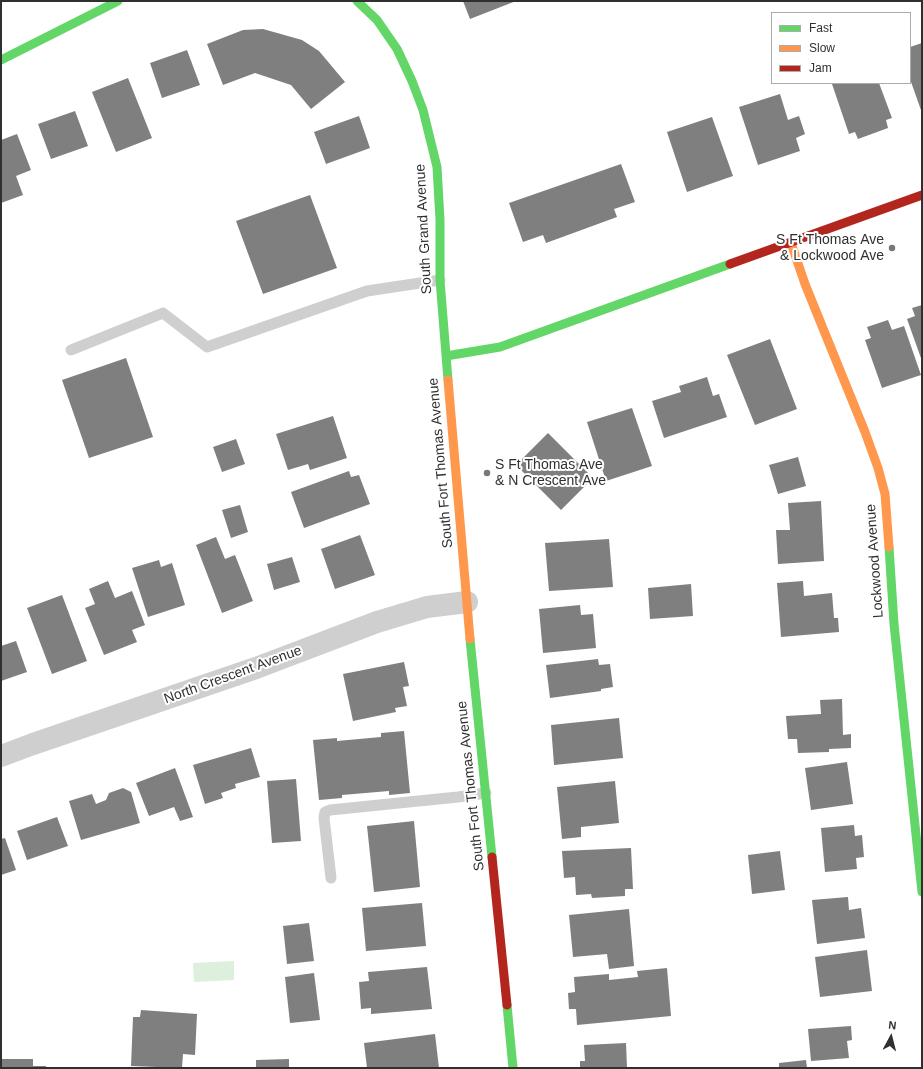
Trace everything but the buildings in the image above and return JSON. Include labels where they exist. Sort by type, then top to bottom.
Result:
[{"type":"main road","points":[[1,60],[118,1]]},
{"type":"main road","name":"South Grand Avenue","points":[[357,1],[377,20],[397,49],[412,81],[423,110],[437,167],[440,220],[440,280],[446,356]]},
{"type":"main road","points":[[446,356],[500,347],[922,195]]},
{"type":"main road","name":"Lockwood Avenue","points":[[791,243],[804,284],[865,432],[878,468],[885,494],[893,617],[922,892]]},
{"type":"main road","name":"South Fort Thomas Avenue","points":[[446,356],[467,602],[513,1068]]},
{"type":"street","name":"North Crescent Avenue","points":[[1,756],[256,668],[377,622],[427,607],[467,602]]},
{"type":"lane","points":[[71,350],[163,313],[207,347],[367,291],[440,280]]},
{"type":"lane","points":[[331,878],[324,818],[325,812],[330,810],[486,793]]},
{"type":"shaded area","points":[[234,961],[234,980],[194,982],[193,963]]},
{"type":"traffic: fast","points":[[1,60],[118,1]]},
{"type":"traffic: fast","points":[[357,1],[377,20],[397,49],[412,81],[423,110],[437,167],[440,220],[440,280],[448,380]]},
{"type":"traffic: fast","points":[[446,356],[500,347],[730,264]]},
{"type":"traffic: fast","points":[[889,547],[894,624],[922,892]]},
{"type":"traffic: fast","points":[[470,639],[492,857]]},
{"type":"traffic: fast","points":[[507,1005],[513,1068]]},
{"type":"traffic: slow","points":[[791,243],[805,284],[878,468],[885,494],[889,547]]},
{"type":"traffic: slow","points":[[448,380],[470,639]]},
{"type":"traffic: jam","points":[[730,264],[922,195]]},
{"type":"traffic: jam","points":[[492,857],[507,1005]]},
{"type":"place","name":"S Ft Thomas Ave & Lockwood Ave","points":[[892,248]]},
{"type":"place","name":"S Ft Thomas Ave & N Crescent Ave","points":[[487,473]]}]
